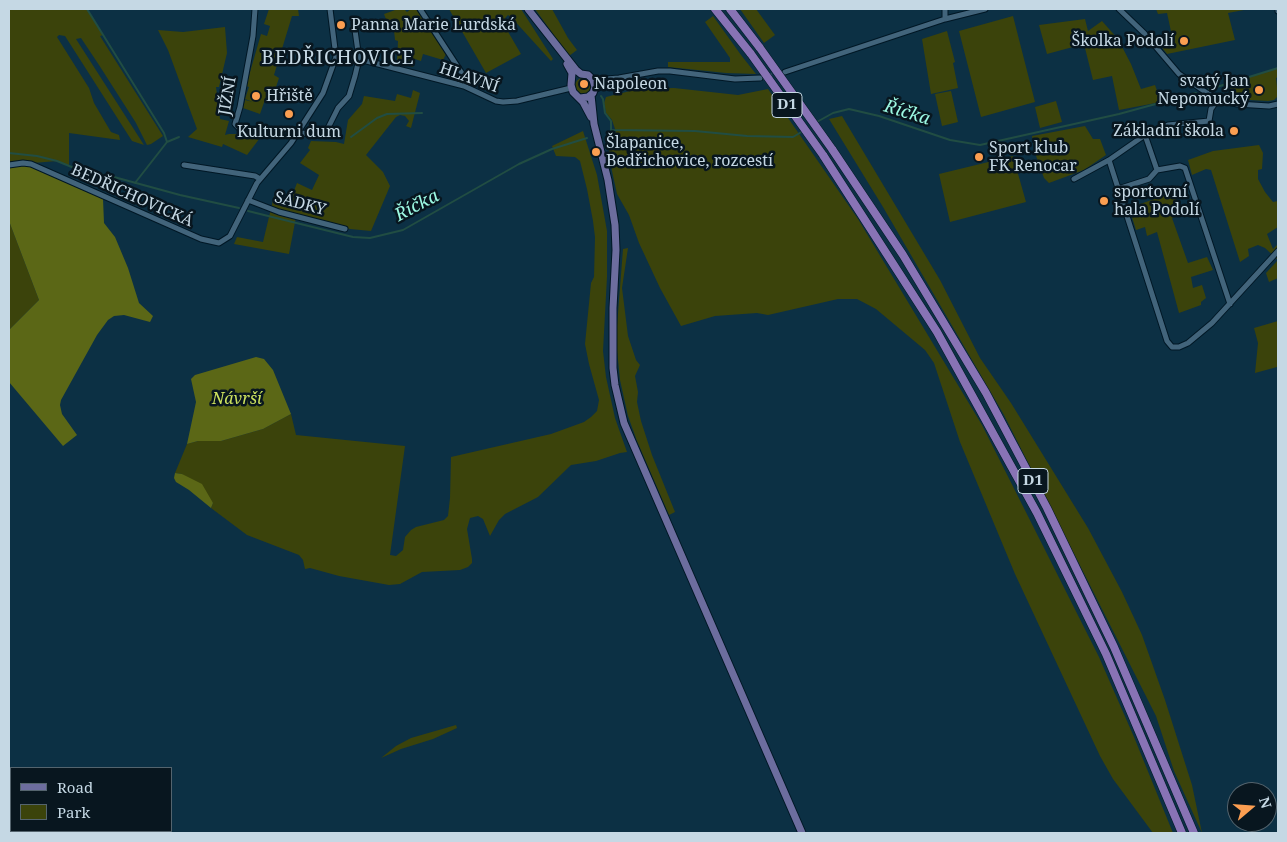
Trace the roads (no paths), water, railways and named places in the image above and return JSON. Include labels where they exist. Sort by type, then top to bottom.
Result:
[{"type":"highway","name":"D1","points":[[715,9],[751,54],[823,155],[937,332],[1036,513],[1106,654],[1182,833]]},
{"type":"highway","name":"D1","points":[[730,9],[832,149],[902,255],[976,377],[1034,483],[1114,647],[1194,833]]},
{"type":"main road","points":[[528,9],[576,70],[581,74],[588,75],[593,80],[594,124],[608,180],[615,225],[613,368],[624,423],[802,833]]},
{"type":"main road","points":[[558,48],[572,73],[571,88],[580,98],[594,124]]},
{"type":"main road","points":[[572,80],[581,74]]},
{"type":"main road","points":[[580,98],[588,97],[592,92]]},
{"type":"street","name":"JIŽNÍ","points":[[255,9],[253,36],[240,108],[235,124],[241,130],[286,130],[297,133]]},
{"type":"street","points":[[248,200],[260,179],[291,143],[323,93],[336,57],[330,9]]},
{"type":"street","points":[[420,9],[462,75],[464,86]]},
{"type":"street","points":[[945,9],[945,19]]},
{"type":"street","points":[[785,72],[945,19],[985,9]]},
{"type":"street","points":[[1119,9],[1139,27],[1179,74],[1207,94],[1237,104],[1269,106],[1278,104]]},
{"type":"street","points":[[297,133],[325,134],[338,108],[349,96],[359,59],[354,23]]},
{"type":"street","name":"HLAVNÍ","points":[[336,57],[351,57],[464,86],[502,102],[517,101],[571,88]]},
{"type":"street","points":[[593,80],[664,71],[735,78],[760,78]]},
{"type":"street","points":[[592,92],[619,78]]},
{"type":"street","points":[[1074,179],[1109,160],[1145,135],[1168,125],[1209,121],[1211,109],[1218,99]]},
{"type":"street","points":[[1145,135],[1157,170]]},
{"type":"street","points":[[1109,160],[1167,341],[1172,347],[1179,347],[1188,343],[1212,323],[1278,251]]},
{"type":"street","name":"BEDŘICHOVICKÁ","points":[[9,165],[15,163],[31,164],[201,239],[215,243],[226,240],[232,233],[248,200]]},
{"type":"street","points":[[184,165],[256,176],[260,179]]},
{"type":"street","points":[[1118,189],[1149,178],[1157,170],[1180,166],[1185,168],[1230,304]]},
{"type":"street","name":"SÁDKY","points":[[248,200],[279,212],[345,229]]},
{"type":"waterway","points":[[87,9],[164,133],[167,142]]},
{"type":"waterway","name":"Říčka","points":[[1207,90],[1278,68]]},
{"type":"waterway","name":"Říčka","points":[[815,123],[833,113],[849,109],[879,116],[950,140],[980,145],[1119,114],[1196,93]]},
{"type":"waterway","name":"Říčka","points":[[601,96],[605,113],[611,121],[611,130],[695,131],[747,136],[793,137],[803,131]]},
{"type":"waterway","points":[[351,137],[377,118],[387,114],[422,113]]},
{"type":"waterway","points":[[135,183],[167,142],[179,137]]},
{"type":"waterway","name":"Říčka","points":[[248,211],[353,237],[370,238],[403,230],[519,164],[552,149],[587,138]]},
{"type":"waterway","name":"Říčka","points":[[9,153],[37,156],[57,161],[79,170],[239,208]]},
{"type":"tunnel","points":[[760,78],[785,72]]},
{"type":"place","name":"Panna Marie Lurdská","points":[[341,25]]},
{"type":"place","name":"Školka Podolí","points":[[1184,41]]},
{"type":"place","name":"Napoleon","points":[[584,84]]},
{"type":"place","name":"svatý Jan Nepomucký","points":[[1259,90]]},
{"type":"place","name":"Hřiště","points":[[256,96]]},
{"type":"place","name":"Kulturni dum","points":[[289,114]]},
{"type":"place","name":"Základní škola","points":[[1234,131]]},
{"type":"place","name":"Šlapanice, Bedřichovice, rozcestí","points":[[596,152]]},
{"type":"place","name":"Sport klub FK Renocar","points":[[979,157]]},
{"type":"place","name":"sportovní hala Podolí","points":[[1104,201]]},
{"type":"district","name":"BEDŘICHOVICE","points":[[338,59]]},
{"type":"park label","name":"Návrší","points":[[237,399]]}]
